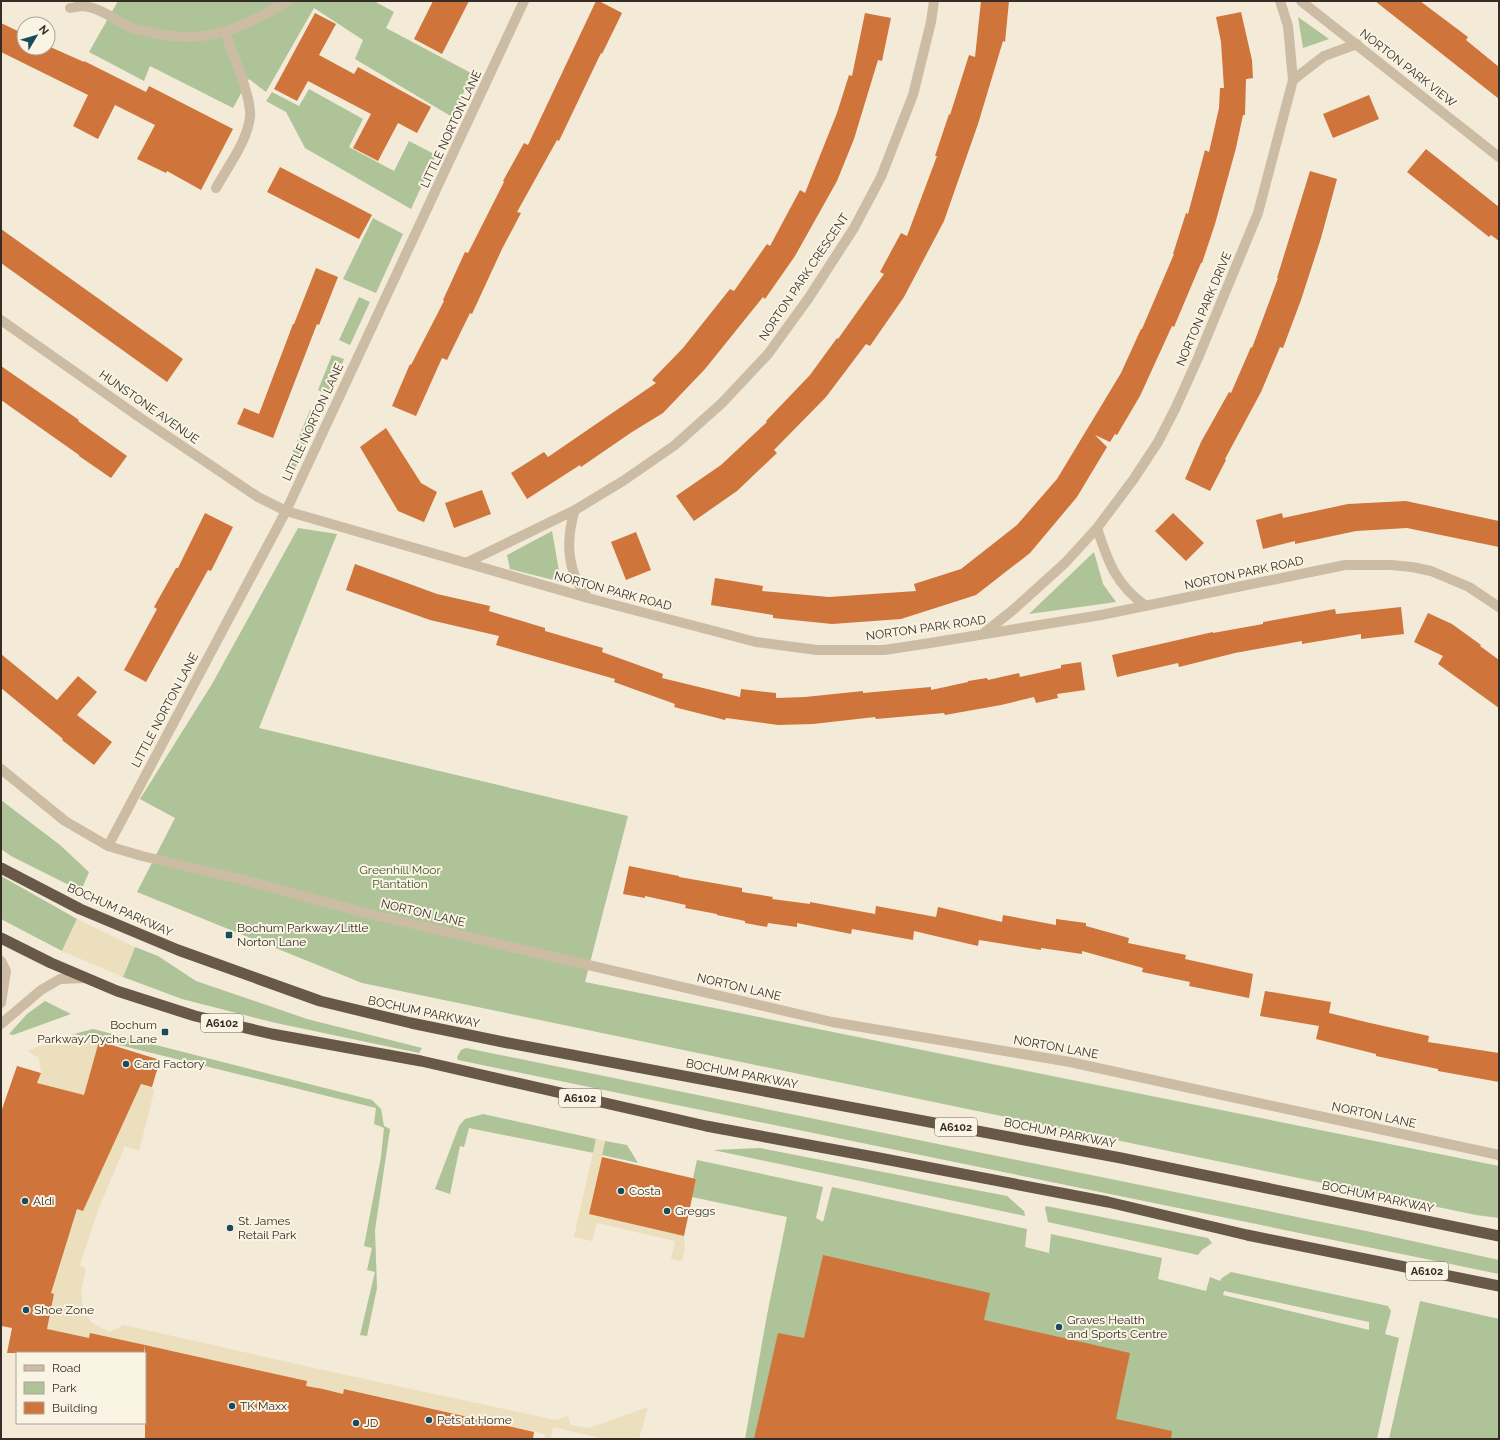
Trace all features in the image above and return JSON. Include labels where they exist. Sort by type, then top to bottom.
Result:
[{"type":"highway","name":"BOCHUM PARKWAY","points":[[1,868],[80,909],[144,936],[204,960],[320,1001],[411,1023],[508,1043],[1121,1158],[1499,1236]]},
{"type":"highway","name":"A6102","points":[[1,938],[85,978],[117,991],[195,1016],[272,1034],[420,1061],[706,1126],[1086,1198],[1247,1235],[1499,1286]]},
{"type":"street","points":[[70,8],[82,6],[96,10],[133,28],[166,36],[198,37],[225,32],[263,16],[287,1]]},
{"type":"street","name":"LITTLE NORTON LANE","points":[[108,846],[286,511],[524,1]]},
{"type":"street","name":"NORTON PARK CRESCENT","points":[[466,563],[575,510],[623,481],[675,445],[722,403],[768,354],[808,299],[854,228],[881,176],[913,95],[931,22],[934,1]]},
{"type":"street","name":"NORTON PARK DRIVE","points":[[982,634],[1013,610],[1065,563],[1097,528],[1133,480],[1158,442],[1198,358],[1258,213],[1293,80],[1288,26],[1280,1]]},
{"type":"street","name":"NORTON PARK VIEW","points":[[1301,1],[1499,157]]},
{"type":"street","points":[[216,188],[245,137],[250,116],[250,101],[225,32]]},
{"type":"street","points":[[1293,80],[1324,56],[1357,44]]},
{"type":"street","name":"HUNSTONE AVENUE","points":[[1,320],[142,419],[252,493],[286,511]]},
{"type":"street","points":[[575,510],[570,529],[569,557],[576,581],[588,598]]},
{"type":"street","name":"NORTON PARK ROAD","points":[[286,511],[588,598],[756,642],[817,650],[884,650],[1101,615],[1345,565],[1391,565],[1418,568],[1451,578],[1469,587],[1499,607]]},
{"type":"street","points":[[1097,528],[1113,570],[1127,591],[1146,606]]},
{"type":"street","name":"NORTON LANE","points":[[1,769],[65,821],[108,846],[142,856],[244,880],[370,914],[832,1022],[1070,1062],[1499,1155]]},
{"type":"street","points":[[1,961],[6,971],[1,1003]]},
{"type":"street","points":[[2,1023],[41,990],[60,979],[85,978]]},
{"type":"street","points":[[1,1006],[2,1023]]},
{"type":"green space","points":[[118,1],[374,1],[394,12],[386,28],[471,73],[454,118],[355,59],[363,40],[314,8],[266,92],[249,79],[233,108],[150,66],[144,81],[89,52]]},
{"type":"green space","points":[[1298,17],[1329,39],[1303,48]]},
{"type":"green space","points":[[309,89],[363,119],[349,147],[394,171],[409,141],[436,155],[411,209],[305,148],[286,112],[266,101],[272,92],[299,106]]},
{"type":"green space","points":[[373,218],[403,234],[376,293],[343,279]]},
{"type":"green space","points":[[359,297],[370,302],[350,345],[339,340]]},
{"type":"green space","points":[[332,355],[344,359],[329,395],[318,390]]},
{"type":"green space","points":[[310,410],[320,413],[294,471],[286,468]]},
{"type":"green space","name":"Greenhill Moor Plantation","points":[[298,528],[337,534],[259,728],[628,816],[585,982],[1499,1166],[1499,1218],[1476,1215],[362,983],[137,892],[175,818],[140,799],[212,684]]},
{"type":"green space","points":[[552,531],[561,582],[510,569],[507,555]]},
{"type":"green space","points":[[1094,552],[1103,584],[1116,602],[1029,614]]},
{"type":"green space","points":[[1,800],[60,845],[89,872],[81,891],[11,856],[1,849]]},
{"type":"green space","points":[[1,876],[77,919],[62,951],[1,919]]},
{"type":"green space","points":[[135,947],[158,956],[196,981],[307,1019],[422,1048],[419,1053],[276,1023],[182,999],[123,977]]},
{"type":"green space","points":[[45,1001],[71,1014],[13,1035],[9,1034],[27,1014]]},
{"type":"green space","points":[[93,1029],[372,1100],[381,1109],[384,1126],[390,1129],[375,1230],[377,1288],[367,1336],[360,1335],[375,1272],[367,1270],[372,1248],[364,1246],[381,1157],[384,1128],[374,1124],[376,1108],[74,1034]]},
{"type":"green space","points":[[466,1048],[1371,1232],[1499,1260],[1499,1274],[458,1060],[457,1057],[461,1050]]},
{"type":"green space","points":[[483,1114],[596,1139],[594,1153],[469,1128],[464,1147],[460,1146],[450,1194],[435,1189],[459,1126],[465,1119]]},
{"type":"green space","points":[[605,1141],[627,1145],[638,1163],[602,1155]]},
{"type":"green space","points":[[760,1148],[1007,1196],[1024,1211],[1025,1216],[713,1150]]},
{"type":"green space","name":"Graves Health and Sports Centre","points":[[697,1160],[823,1187],[816,1218],[823,1222],[832,1187],[1027,1229],[1025,1247],[1049,1253],[1051,1234],[1162,1258],[1158,1279],[1206,1291],[1210,1277],[1220,1281],[1231,1272],[1388,1306],[1391,1311],[1385,1334],[1399,1338],[1377,1439],[745,1439],[767,1315],[787,1217],[692,1197],[696,1179],[693,1178]],"holes":[[[1224,1291],[1369,1322],[1369,1330],[1223,1295]]]},
{"type":"green space","points":[[1046,1206],[1208,1238],[1212,1243],[1198,1255],[1048,1222],[1045,1208]]},
{"type":"green space","points":[[1420,1301],[1499,1319],[1499,1439],[1389,1439]]},
{"type":"shaded area","points":[[77,919],[135,947],[123,977],[62,951]]},
{"type":"shaded area","points":[[74,1034],[99,1041],[91,1069],[152,1087],[154,1092],[139,1151],[125,1146],[98,1210],[80,1265],[86,1269],[81,1292],[85,1312],[91,1322],[109,1332],[124,1325],[332,1372],[556,1420],[568,1416],[570,1425],[589,1428],[648,1407],[639,1439],[605,1439],[553,1427],[551,1439],[544,1439],[545,1434],[474,1418],[472,1423],[456,1414],[410,1404],[408,1409],[391,1399],[345,1389],[343,1394],[306,1386],[307,1381],[169,1350],[167,1356],[65,1333],[64,1340],[46,1333],[54,1294],[51,1293],[77,1209],[83,1211],[130,1107],[37,1083],[41,1073],[39,1058],[27,1051]]},
{"type":"shaded area","points":[[596,1139],[605,1141],[589,1214],[684,1236],[685,1246],[682,1261],[671,1259],[675,1241],[597,1223],[592,1241],[574,1237]]},
{"type":"building","points":[[433,1],[469,1],[442,54],[414,39]]},
{"type":"building","points":[[596,1],[599,1],[622,13],[559,141],[557,140],[517,212],[521,213],[502,249],[472,314],[470,313],[447,360],[442,358],[416,416],[392,406],[410,364],[411,365],[444,301],[443,300],[465,252],[468,253],[504,182],[503,181],[524,143],[528,145]]},
{"type":"building","points":[[981,1],[1009,1],[1005,42],[1003,41],[978,124],[944,221],[904,297],[870,346],[866,344],[826,397],[774,450],[777,453],[737,491],[694,521],[676,496],[721,465],[767,422],[766,421],[810,375],[837,338],[838,339],[884,274],[880,272],[901,233],[907,236],[937,156],[935,156],[969,55],[975,57]]},
{"type":"building","points":[[1375,1],[1420,1],[1468,37],[1466,40],[1499,67],[1499,99]]},
{"type":"building","points":[[1241,12],[1252,60],[1253,78],[1246,79],[1245,115],[1243,115],[1236,148],[1215,224],[1202,263],[1174,327],[1172,326],[1140,396],[1117,435],[1115,434],[1110,442],[1095,435],[1107,447],[1077,497],[1030,553],[976,595],[901,619],[832,624],[773,618],[773,615],[711,605],[715,578],[763,586],[762,591],[829,597],[916,591],[914,584],[961,569],[1017,525],[1057,479],[1121,373],[1142,329],[1174,254],[1186,213],[1188,214],[1205,150],[1209,152],[1219,108],[1220,88],[1224,88],[1221,42],[1216,17]]},
{"type":"building","points":[[315,13],[336,24],[319,55],[354,74],[358,67],[431,107],[417,133],[398,123],[378,161],[353,148],[371,114],[308,81],[297,101],[274,89]]},
{"type":"building","points":[[865,13],[891,18],[882,61],[878,60],[854,139],[837,181],[795,256],[765,299],[763,297],[705,369],[663,413],[581,467],[580,465],[527,499],[511,473],[544,452],[548,457],[656,383],[652,380],[683,348],[730,289],[734,291],[767,244],[770,246],[800,190],[805,193],[837,113],[849,75],[852,76]]},
{"type":"building","points":[[1,23],[16,30],[16,56],[56,56],[56,50],[84,61],[146,92],[149,86],[233,129],[201,190],[167,171],[166,173],[137,159],[155,125],[115,105],[98,139],[73,126],[88,95],[1,52]]},
{"type":"building","points":[[1369,95],[1379,119],[1333,138],[1323,114]]},
{"type":"building","points":[[1426,149],[1499,207],[1499,241],[1491,235],[1489,237],[1407,172]]},
{"type":"building","points":[[280,167],[372,215],[359,239],[267,192]]},
{"type":"building","points":[[1310,171],[1337,179],[1321,238],[1301,300],[1283,348],[1280,347],[1261,392],[1225,459],[1226,460],[1210,491],[1185,479],[1201,442],[1229,392],[1231,393],[1251,347],[1252,348],[1278,278]]},
{"type":"building","points":[[1,229],[183,359],[167,382],[1,263]]},
{"type":"building","points":[[316,268],[338,277],[319,325],[317,324],[273,438],[237,424],[244,408],[259,414]]},
{"type":"building","points":[[1,366],[79,420],[78,421],[127,456],[111,478],[1,400]]},
{"type":"building","points":[[386,428],[421,483],[437,492],[424,522],[398,511],[360,447]]},
{"type":"building","points":[[482,490],[491,514],[454,528],[445,503]]},
{"type":"building","points":[[1406,501],[1499,521],[1499,547],[1407,528],[1356,531],[1295,544],[1295,541],[1263,549],[1256,520],[1282,513],[1283,518],[1348,504]]},
{"type":"building","points":[[205,513],[233,527],[211,571],[208,570],[146,682],[124,670],[157,609],[154,607],[176,568],[178,568]]},
{"type":"building","points":[[1173,513],[1204,543],[1186,561],[1155,531]]},
{"type":"building","points":[[636,532],[651,570],[626,580],[611,542]]},
{"type":"building","points":[[355,564],[437,594],[490,606],[489,611],[545,628],[545,631],[603,648],[602,652],[663,674],[662,678],[740,697],[741,689],[776,693],[776,698],[931,687],[931,690],[968,681],[987,678],[988,680],[1019,673],[1020,677],[1061,668],[1061,665],[1081,662],[1085,690],[1057,694],[1058,698],[1036,703],[1034,697],[1001,705],[945,715],[944,713],[876,719],[875,717],[813,724],[778,725],[726,718],[725,720],[674,707],[675,704],[614,682],[615,679],[496,645],[499,636],[430,620],[346,590]]},
{"type":"building","points":[[1401,607],[1404,634],[1361,639],[1361,634],[1302,644],[1302,641],[1235,653],[1179,667],[1178,663],[1117,677],[1112,655],[1213,632],[1263,624],[1263,622],[1335,609],[1336,614]]},
{"type":"building","points":[[1428,613],[1452,624],[1499,660],[1499,708],[1438,664],[1443,656],[1414,642]]},
{"type":"building","points":[[1,654],[57,700],[78,676],[97,692],[77,715],[112,742],[94,765],[1,688]]},
{"type":"building","points":[[629,866],[679,877],[742,888],[742,892],[773,897],[772,899],[810,904],[810,902],[875,914],[876,906],[936,917],[938,907],[1002,922],[1003,915],[1056,925],[1056,919],[1086,923],[1086,926],[1129,938],[1128,943],[1186,955],[1185,959],[1253,974],[1249,998],[1189,986],[1190,982],[1142,972],[1143,968],[1082,951],[1082,954],[1041,948],[1041,950],[979,940],[978,946],[914,931],[913,940],[852,929],[851,934],[797,923],[797,927],[768,923],[767,927],[745,923],[745,921],[717,914],[685,908],[686,905],[645,896],[645,898],[623,894]]},
{"type":"building","points":[[1265,991],[1331,1002],[1329,1013],[1429,1036],[1428,1042],[1499,1053],[1499,1082],[1438,1071],[1438,1069],[1376,1056],[1376,1054],[1316,1039],[1319,1026],[1260,1016]]},
{"type":"building","points":[[99,1041],[160,1060],[152,1087],[141,1084],[83,1211],[77,1209],[51,1293],[54,1294],[47,1329],[89,1338],[90,1333],[145,1345],[144,1352],[7,1353],[12,1328],[1,1326],[1,1112],[17,1066],[41,1073],[37,1083],[84,1095]]},
{"type":"building","points":[[602,1157],[696,1179],[684,1236],[589,1214]]},
{"type":"building","points":[[823,1255],[990,1293],[984,1320],[1130,1353],[1116,1419],[1172,1431],[1171,1439],[754,1439],[778,1333],[804,1338]]},
{"type":"building","name":"TK Maxx","points":[[145,1345],[307,1381],[306,1386],[343,1394],[344,1389],[534,1432],[533,1439],[145,1439]]},
{"type":"place","name":"Bochum Parkway/Little Norton Lane","points":[[229,935]]},
{"type":"place","name":"Bochum Parkway/Dyche Lane","points":[[165,1032]]},
{"type":"place","name":"Card Factory","points":[[126,1064]]},
{"type":"place","name":"Costa","points":[[621,1191]]},
{"type":"place","name":"Aldi","points":[[25,1201]]},
{"type":"place","name":"Greggs","points":[[667,1211]]},
{"type":"place","name":"St. James Retail Park","points":[[230,1228]]},
{"type":"place","name":"Shoe Zone","points":[[26,1310]]},
{"type":"place","name":"Graves Health and Sports Centre","points":[[1059,1327]]},
{"type":"place","name":"TK Maxx","points":[[232,1406]]},
{"type":"place","name":"Pets at Home","points":[[429,1420]]},
{"type":"place","name":"JD","points":[[356,1423]]}]
